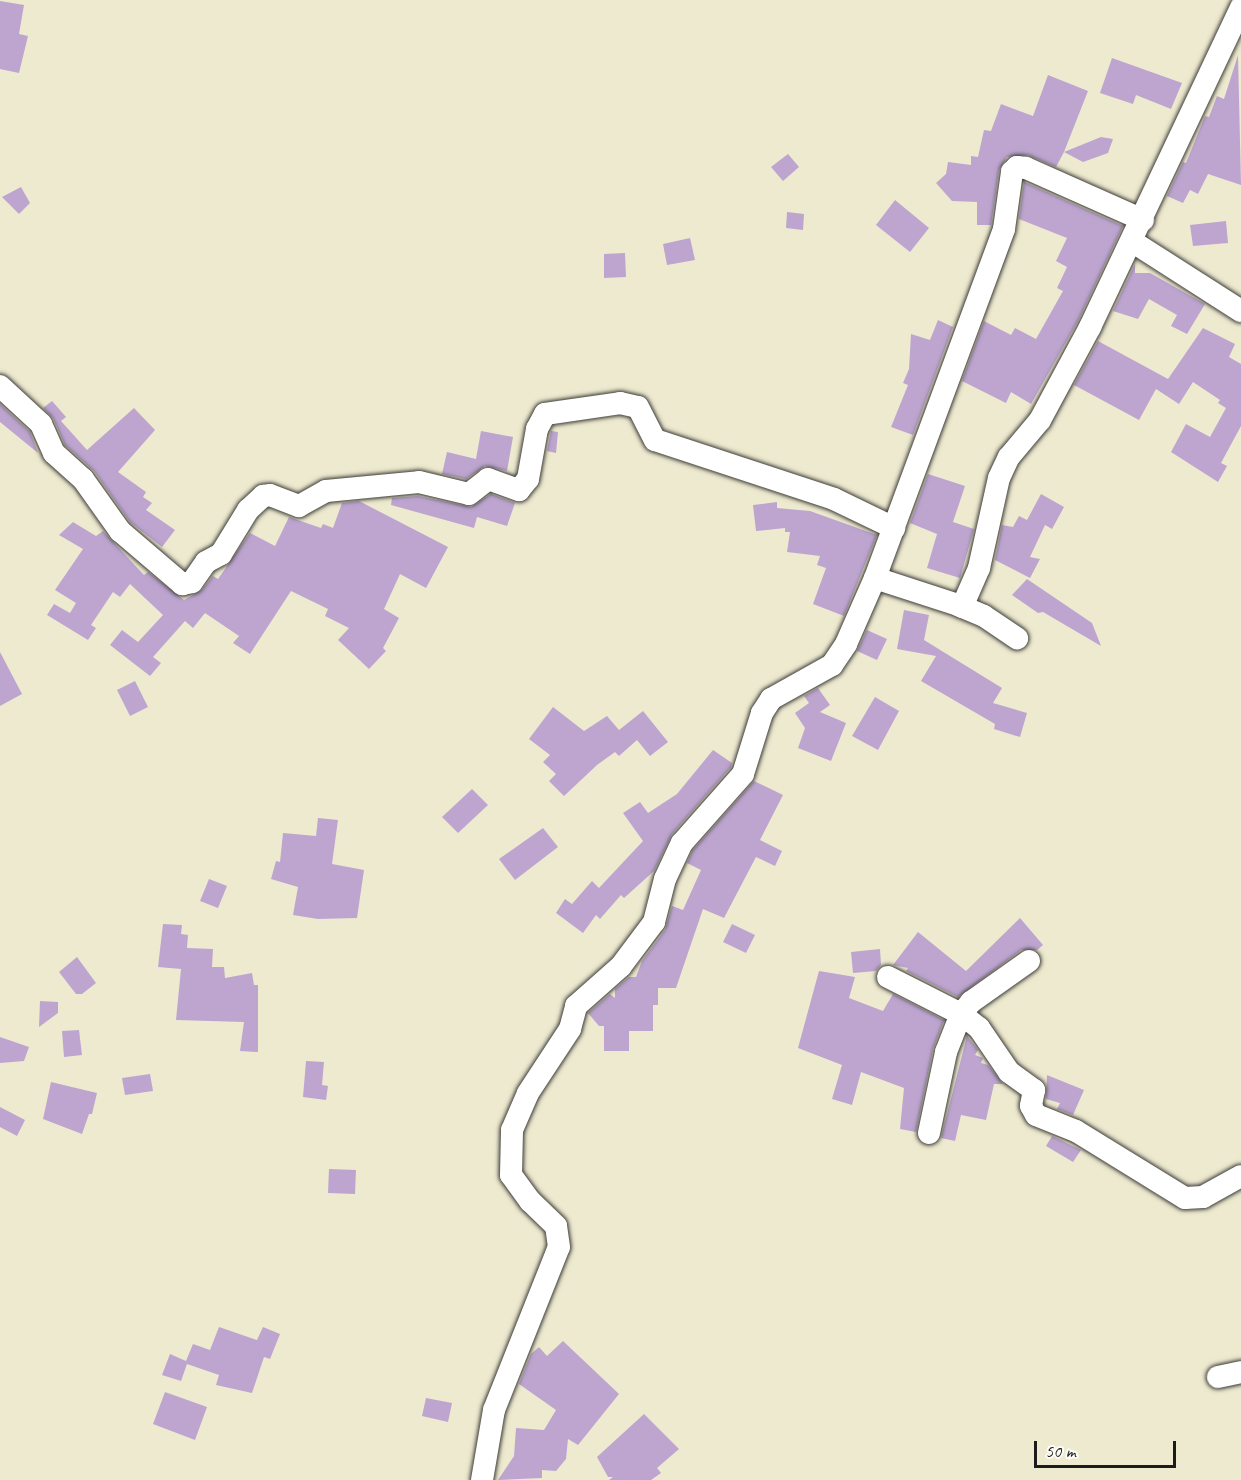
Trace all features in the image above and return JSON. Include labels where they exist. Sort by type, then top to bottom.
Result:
[{"type":"street","points":[[962,607],[979,568],[999,478],[1009,457],[1048,408],[1133,242],[1206,74],[1241,7]]},
{"type":"street","points":[[482,1480],[494,1410],[560,1237],[511,1174],[512,1130],[528,1094],[570,1029],[576,1006],[621,966],[654,922],[665,879],[682,843],[743,774],[762,713],[771,699],[832,665],[846,644],[875,578],[1004,229],[1012,172],[1026,168],[1143,220]]},
{"type":"street","points":[[1133,242],[1241,311]]},
{"type":"street","points":[[0,386],[41,424],[54,453],[83,479],[120,531],[182,584],[192,582],[206,562],[221,554],[256,499],[263,496],[270,495],[299,506],[327,492],[418,482],[469,494],[488,479],[519,490],[528,479],[537,429],[545,414],[620,404],[638,407],[655,440],[834,499],[894,528]]},
{"type":"street","points":[[875,578],[962,607],[1017,638]]},
{"type":"street","points":[[929,1133],[946,1052],[961,1014],[971,1002],[1029,961]]},
{"type":"street","points":[[888,977],[961,1014],[994,1044],[1009,1072],[1030,1083],[1035,1090],[1031,1106],[1036,1115],[1076,1131],[1185,1198],[1203,1197],[1241,1176]]},
{"type":"street","points":[[1218,1377],[1241,1372]]},
{"type":"building","points":[[0,1],[24,5],[19,34],[28,36],[19,73],[0,69]]},
{"type":"building","points":[[1238,55],[1241,185],[1208,174],[1198,194],[1190,190],[1183,203],[1167,196],[1183,162],[1186,163],[1205,116],[1209,117],[1217,96],[1224,99]]},
{"type":"building","points":[[1112,58],[1182,83],[1171,109],[1136,95],[1133,104],[1100,93]]},
{"type":"building","points":[[1048,75],[1088,91],[1064,152],[1056,167],[1028,155],[1007,157],[999,170],[991,225],[977,225],[977,202],[952,201],[936,183],[946,174],[948,162],[971,165],[971,156],[978,157],[984,130],[991,131],[1001,104],[1033,116]]},
{"type":"building","points":[[1101,137],[1113,139],[1108,153],[1083,162],[1064,152]]},
{"type":"building","points":[[788,154],[799,167],[783,181],[771,167]]},
{"type":"building","points":[[1024,182],[1123,226],[1078,321],[1031,404],[1011,392],[1006,403],[962,381],[984,321],[1011,335],[1015,328],[1036,339],[1063,291],[1057,288],[1067,267],[1056,261],[1067,238],[1019,219]]},
{"type":"building","points":[[21,187],[30,203],[19,214],[2,197]]},
{"type":"building","points":[[895,200],[929,228],[910,252],[876,225]]},
{"type":"building","points":[[787,212],[804,214],[803,230],[786,228]]},
{"type":"building","points":[[1226,221],[1228,243],[1193,246],[1190,225]]},
{"type":"building","points":[[690,238],[695,260],[667,265],[663,244]]},
{"type":"building","points":[[625,253],[626,277],[604,278],[604,254]]},
{"type":"building","points":[[1135,264],[1135,273],[1150,273],[1205,304],[1187,334],[1171,326],[1177,315],[1149,299],[1138,319],[1113,311]]},
{"type":"building","points":[[938,320],[953,327],[913,435],[891,427],[908,385],[903,383],[909,369],[911,334],[930,340]]},
{"type":"building","points":[[1203,328],[1235,344],[1229,357],[1241,364],[1241,426],[1221,463],[1227,466],[1218,482],[1171,452],[1186,424],[1210,437],[1226,408],[1218,403],[1220,400],[1193,382],[1179,404],[1156,389],[1139,420],[1074,385],[1098,341],[1168,379]]},
{"type":"building","points":[[52,401],[66,417],[61,421],[87,450],[134,408],[155,430],[118,472],[146,492],[143,497],[152,503],[146,510],[175,530],[162,547],[130,522],[94,471],[65,445],[53,418],[43,408]]},
{"type":"building","points":[[0,404],[30,432],[38,453],[0,422]]},
{"type":"building","points":[[481,431],[513,437],[507,471],[485,466],[466,479],[442,474],[447,452],[476,459]]},
{"type":"building","points":[[551,431],[558,432],[556,453],[547,451]]},
{"type":"building","points":[[928,474],[965,486],[953,522],[974,529],[960,578],[927,568],[937,534],[910,523]]},
{"type":"building","points":[[491,494],[515,503],[507,526],[477,517],[474,528],[391,505],[392,498],[418,496],[471,507]]},
{"type":"building","points":[[1041,494],[1064,507],[1052,529],[1045,525],[1030,557],[1040,559],[1030,578],[995,560],[1002,525],[1013,527],[1019,516],[1027,520]]},
{"type":"building","points":[[359,501],[448,547],[426,588],[400,574],[384,609],[399,618],[383,648],[386,651],[369,669],[338,640],[349,628],[325,616],[328,609],[291,591],[250,654],[233,643],[239,636],[205,613],[193,628],[185,621],[153,657],[161,663],[150,676],[110,645],[122,630],[138,642],[163,615],[130,584],[120,597],[113,592],[91,625],[96,628],[88,640],[47,615],[54,604],[70,613],[76,603],[55,590],[83,549],[59,535],[73,522],[96,536],[103,531],[144,575],[148,572],[184,600],[202,590],[213,576],[218,579],[250,533],[275,546],[289,517],[321,528],[323,524],[333,528],[342,503]]},
{"type":"building","points":[[777,502],[777,508],[810,511],[877,535],[844,616],[813,604],[826,568],[817,565],[820,556],[787,552],[790,532],[785,532],[785,528],[756,531],[753,505]]},
{"type":"building","points":[[1027,579],[1092,623],[1101,646],[1043,612],[1038,613],[1012,595]]},
{"type":"building","points":[[904,610],[929,615],[924,640],[1002,688],[993,703],[1027,713],[1020,737],[994,729],[995,724],[921,681],[936,656],[897,649]]},
{"type":"building","points":[[867,630],[887,639],[877,660],[857,651]]},
{"type":"building","points":[[0,652],[22,694],[0,706]]},
{"type":"building","points":[[135,681],[148,707],[130,716],[117,690]]},
{"type":"building","points":[[818,688],[830,705],[820,712],[846,723],[831,761],[798,748],[805,728],[795,713],[809,703],[804,696]]},
{"type":"building","points":[[875,697],[899,711],[878,750],[852,736]]},
{"type":"building","points":[[553,707],[584,731],[607,716],[619,730],[643,711],[668,742],[650,756],[637,740],[619,756],[615,752],[597,765],[564,796],[549,781],[556,774],[543,762],[550,755],[529,739]]},
{"type":"building","points":[[713,750],[732,763],[731,767],[672,834],[654,871],[624,898],[621,895],[600,919],[596,915],[583,933],[556,913],[565,899],[572,904],[592,881],[599,888],[643,841],[623,813],[640,802],[648,813],[677,794]]},
{"type":"building","points":[[754,781],[783,795],[760,840],[782,851],[775,866],[756,857],[724,918],[703,909],[676,988],[658,988],[658,1005],[653,1005],[653,1031],[629,1031],[629,1051],[604,1051],[604,1026],[599,1026],[588,1013],[610,994],[615,998],[615,989],[629,977],[636,977],[642,961],[665,930],[672,906],[683,910],[701,870],[687,863],[693,850]]},
{"type":"building","points":[[472,789],[488,805],[458,833],[442,817]]},
{"type":"building","points":[[318,818],[338,820],[332,864],[364,870],[357,918],[318,919],[293,915],[298,887],[271,879],[276,861],[280,862],[283,833],[316,836]]},
{"type":"building","points":[[543,828],[558,847],[515,880],[499,859]]},
{"type":"building","points":[[209,879],[227,886],[218,908],[200,901]]},
{"type":"building","points":[[1020,918],[1043,945],[1037,950],[1021,950],[958,997],[906,971],[908,968],[893,965],[918,932],[966,971]]},
{"type":"building","points":[[163,924],[182,925],[181,934],[188,935],[187,948],[213,949],[212,967],[224,967],[225,978],[252,973],[254,985],[258,985],[258,1052],[240,1051],[244,1022],[176,1020],[181,969],[158,967]]},
{"type":"building","points":[[732,924],[755,935],[746,953],[723,942]]},
{"type":"building","points":[[880,949],[881,965],[876,971],[853,973],[851,952]]},
{"type":"building","points":[[77,957],[96,983],[82,994],[76,994],[59,972]]},
{"type":"building","points":[[819,971],[855,977],[849,998],[883,1011],[893,994],[944,1020],[933,1049],[916,1132],[900,1129],[904,1088],[861,1072],[852,1105],[832,1099],[842,1065],[798,1048]]},
{"type":"building","points":[[40,1001],[58,1002],[58,1013],[39,1027]]},
{"type":"building","points":[[79,1030],[82,1055],[64,1057],[62,1031]]},
{"type":"building","points":[[967,1036],[978,1050],[975,1055],[983,1058],[981,1063],[988,1065],[1003,1084],[994,1084],[986,1120],[961,1115],[955,1141],[941,1138]]},
{"type":"building","points":[[0,1037],[29,1047],[24,1061],[0,1063]]},
{"type":"building","points":[[306,1061],[324,1062],[322,1085],[328,1086],[326,1100],[303,1097]]},
{"type":"building","points":[[150,1074],[153,1091],[125,1095],[122,1078]]},
{"type":"building","points":[[1047,1075],[1084,1090],[1073,1115],[1057,1109],[1060,1103],[1046,1099]]},
{"type":"building","points":[[51,1082],[97,1093],[92,1114],[89,1114],[82,1134],[43,1119]]},
{"type":"building","points":[[0,1107],[25,1120],[17,1136],[0,1127]]},
{"type":"building","points":[[1052,1136],[1081,1150],[1073,1162],[1046,1146]]},
{"type":"building","points":[[329,1169],[356,1170],[355,1194],[328,1193]]},
{"type":"building","points":[[219,1327],[257,1340],[263,1327],[280,1334],[270,1359],[264,1357],[252,1393],[216,1385],[219,1375],[187,1364],[181,1381],[162,1375],[170,1354],[186,1361],[193,1344],[210,1350]]},
{"type":"building","points":[[563,1341],[619,1394],[578,1445],[568,1439],[566,1459],[556,1471],[542,1470],[542,1478],[498,1480],[514,1456],[516,1428],[544,1430],[556,1410],[519,1384],[531,1354],[539,1347],[547,1356]]},
{"type":"building","points":[[165,1392],[207,1407],[195,1440],[153,1424]]},
{"type":"building","points":[[426,1398],[452,1403],[448,1422],[422,1416]]},
{"type":"building","points":[[644,1414],[679,1449],[657,1468],[661,1473],[651,1480],[609,1480],[613,1477],[608,1477],[597,1457]]}]
